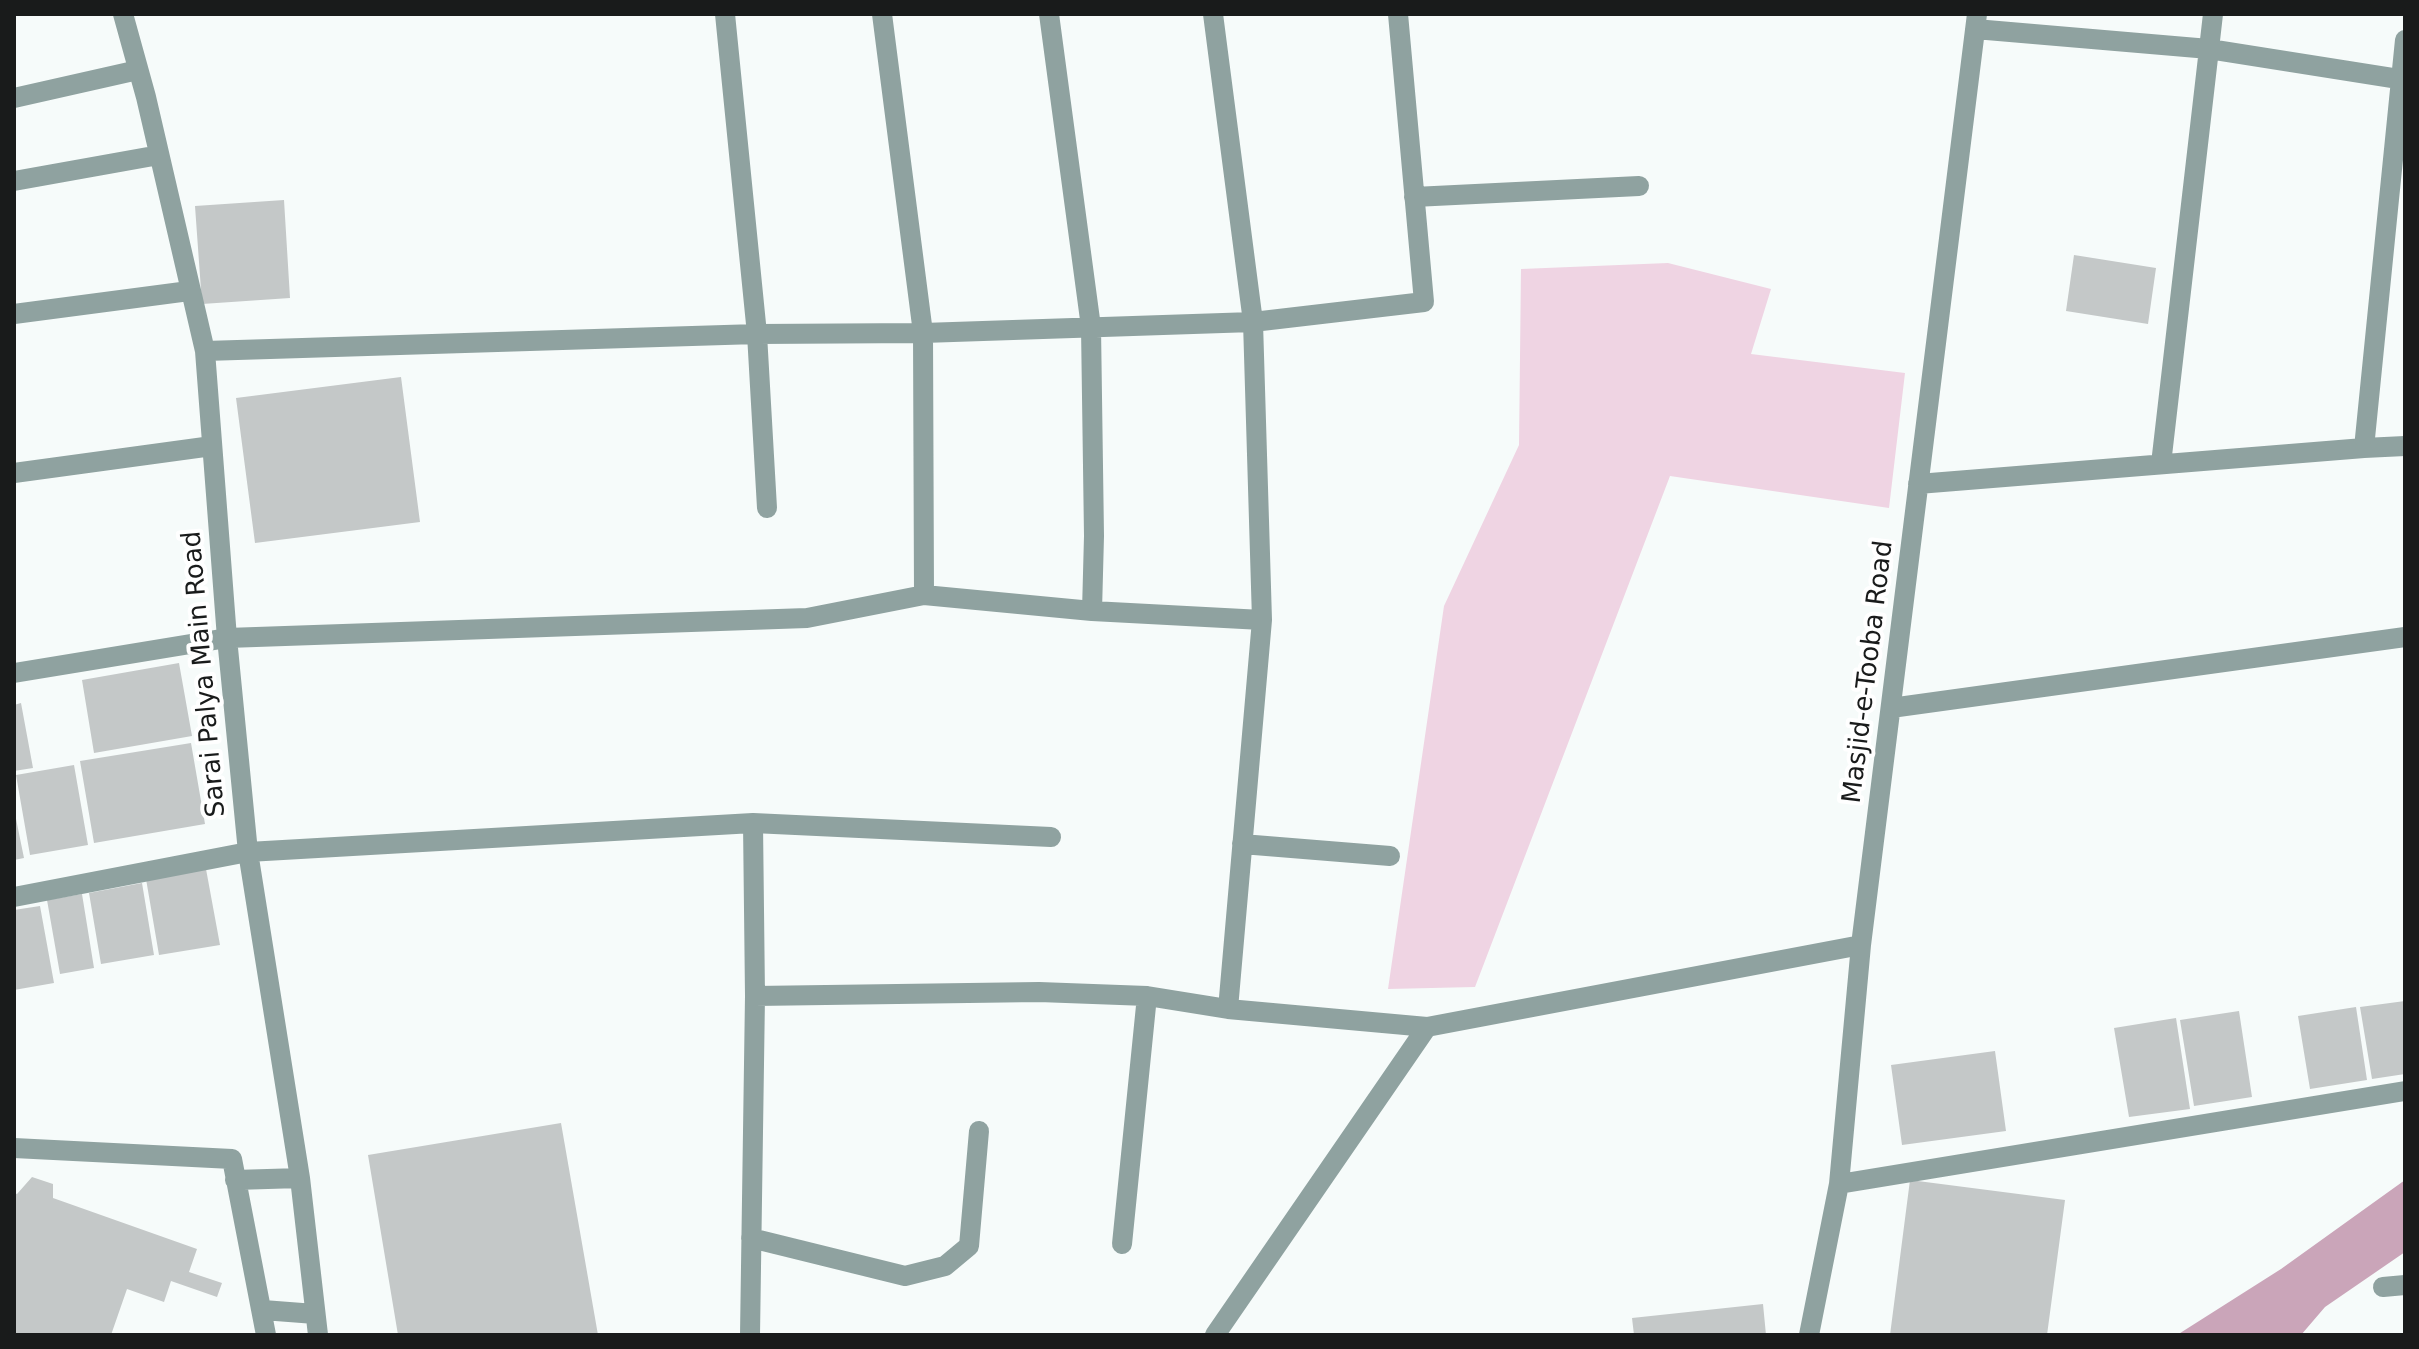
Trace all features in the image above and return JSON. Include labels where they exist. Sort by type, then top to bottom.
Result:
[{"type":"street","name":"Sarai Palya Main Road","points":[[123,14],[205,351],[227,638],[248,852],[300,1178],[316,1325]]},
{"type":"street","points":[[725,14],[757,334],[767,508]]},
{"type":"street","points":[[882,14],[923,333],[924,595]]},
{"type":"street","points":[[1049,14],[1091,327],[1092,611]]},
{"type":"street","points":[[1213,14],[1253,322],[1262,620],[1228,1009]]},
{"type":"street","points":[[205,351],[1253,322],[1424,302],[1398,14]]},
{"type":"street","points":[[2161,464],[2213,14]]},
{"type":"street","points":[[1976,22],[2209,49],[2402,80]]},
{"type":"street","name":"Masjid-e-Tooba Road","points":[[1809,1335],[1839,1184],[1861,945],[1976,22]]},
{"type":"street","points":[[2364,448],[2405,40]]},
{"type":"street","points":[[14,98],[138,70]]},
{"type":"street","points":[[14,181],[159,155]]},
{"type":"street","points":[[1414,197],[1639,186]]},
{"type":"street","points":[[14,314],[189,291]]},
{"type":"street","points":[[14,473],[212,446]]},
{"type":"street","points":[[1918,484],[2405,446]]},
{"type":"street","points":[[14,673],[227,638],[807,618],[924,595],[1092,611],[1262,620]]},
{"type":"street","points":[[1891,708],[2405,637]]},
{"type":"street","points":[[750,1335],[755,996],[753,823]]},
{"type":"street","points":[[14,897],[248,852],[753,823],[1051,837]]},
{"type":"street","points":[[1242,844],[1390,856]]},
{"type":"street","points":[[755,996],[1039,992],[1147,996],[1228,1009],[1427,1027],[1861,945]]},
{"type":"street","points":[[1122,1244],[1147,996]]},
{"type":"street","points":[[1215,1335],[1427,1027]]},
{"type":"street","points":[[1839,1184],[2405,1091]]},
{"type":"street","points":[[751,1238],[905,1276],[945,1266],[969,1246],[979,1131]]},
{"type":"street","points":[[14,1148],[232,1159],[266,1335]]},
{"type":"street","points":[[235,1180],[300,1178]]},
{"type":"street","points":[[2383,1287],[2405,1285]]},
{"type":"street","points":[[263,1310],[316,1325]]},
{"type":"shaded area","points":[[1668,263],[1771,289],[1751,354],[1905,373],[1889,508],[1670,476],[1475,987],[1388,989],[1444,606],[1519,445],[1521,269]]},
{"type":"shaded area","points":[[2405,1180],[2405,1252],[2325,1307],[2301,1335],[2177,1335],[2281,1269]]},
{"type":"building","points":[[284,200],[290,298],[202,304],[195,206]]},
{"type":"building","points":[[2074,255],[2156,268],[2148,324],[2066,311]]},
{"type":"building","points":[[401,377],[420,522],[255,543],[236,398]]},
{"type":"building","points":[[179,663],[192,736],[94,753],[82,680]]},
{"type":"building","points":[[21,703],[33,768],[14,771],[14,705]]},
{"type":"building","points":[[191,743],[205,824],[94,843],[80,761]]},
{"type":"building","points":[[74,765],[88,845],[30,855],[16,775]]},
{"type":"building","points":[[14,809],[24,858],[14,860]]},
{"type":"building","points":[[206,869],[220,945],[159,955],[146,879]]},
{"type":"building","points":[[142,883],[154,955],[101,964],[89,893]]},
{"type":"building","points":[[82,894],[94,968],[60,974],[47,900]]},
{"type":"building","points":[[40,906],[54,983],[14,990],[14,910]]},
{"type":"building","points":[[2405,1001],[2405,1074],[2372,1079],[2360,1007]]},
{"type":"building","points":[[2356,1007],[2367,1080],[2310,1089],[2298,1016]]},
{"type":"building","points":[[2239,1011],[2252,1097],[2194,1106],[2180,1020]]},
{"type":"building","points":[[2176,1018],[2190,1109],[2129,1117],[2114,1028]]},
{"type":"building","points":[[1995,1051],[2006,1131],[1902,1145],[1891,1065]]},
{"type":"building","points":[[561,1123],[598,1335],[398,1335],[368,1155]]},
{"type":"building","points":[[32,1177],[53,1184],[53,1198],[197,1249],[189,1272],[222,1283],[217,1297],[171,1281],[164,1302],[127,1289],[111,1335],[15,1335],[14,1193],[17,1194]]},
{"type":"building","points":[[1910,1180],[2065,1200],[2047,1335],[1890,1335]]},
{"type":"building","points":[[1763,1304],[1766,1335],[1634,1335],[1632,1318]]}]
